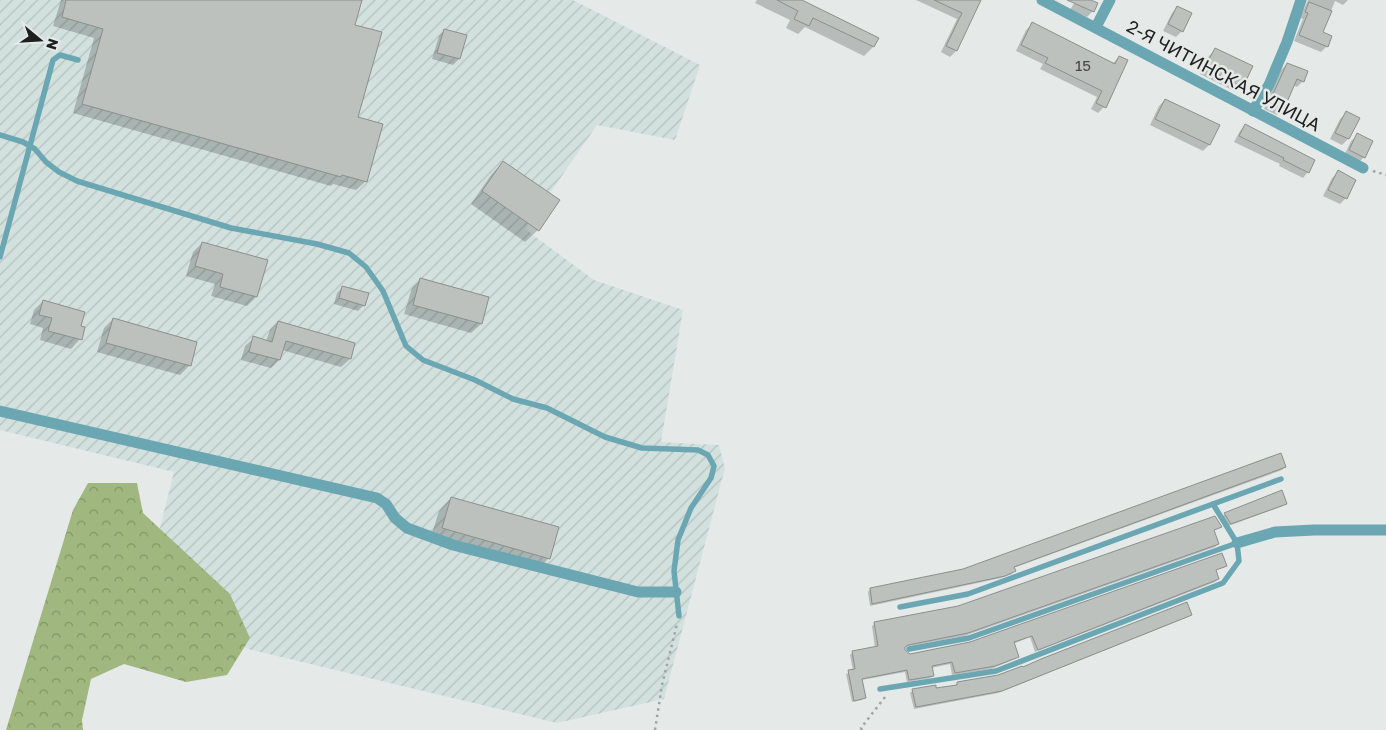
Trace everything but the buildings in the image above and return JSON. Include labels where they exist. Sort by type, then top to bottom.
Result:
[{"type":"street","name":"2-Я ЧИТИНСКАЯ УЛИЦА","points":[[1042,0],[1363,168]]},
{"type":"street","points":[[1096,27],[1110,0]]},
{"type":"street","points":[[1253,111],[1269,86],[1287,42],[1301,0]]},
{"type":"street","points":[[0,411],[377,498],[386,504],[395,518],[407,528],[453,545],[638,592],[676,592]]},
{"type":"street","points":[[1237,543],[1275,532],[1386,530]]},
{"type":"lane","points":[[0,257],[53,60],[60,55],[78,60]]},
{"type":"lane","points":[[0,136],[29,145],[59,172],[77,181],[230,228],[317,244],[349,253],[366,267],[383,291],[406,346],[423,360],[474,380],[513,399],[547,408],[605,437],[642,448],[698,450],[708,455],[714,466],[711,478],[691,508],[678,540],[674,571],[679,616]]},
{"type":"lane","points":[[900,607],[968,594],[1281,479]]},
{"type":"lane","points":[[880,689],[996,671],[1223,583],[1239,561],[1237,543],[1213,504]]},
{"type":"lane","points":[[909,649],[969,638],[1237,543]]},
{"type":"path","points":[[655,730],[662,685],[679,616]]},
{"type":"path","points":[[862,730],[891,688]]},
{"type":"shaded area","points":[[0,0],[573,0],[700,65],[675,140],[597,125],[525,229],[594,280],[683,310],[661,442],[719,445],[725,468],[664,699],[557,723],[248,649],[143,595],[174,472],[0,430]]},
{"type":"green space","points":[[88,483],[137,483],[143,513],[230,594],[250,638],[227,675],[186,682],[124,664],[91,679],[82,720],[83,730],[6,730],[73,510]]}]
